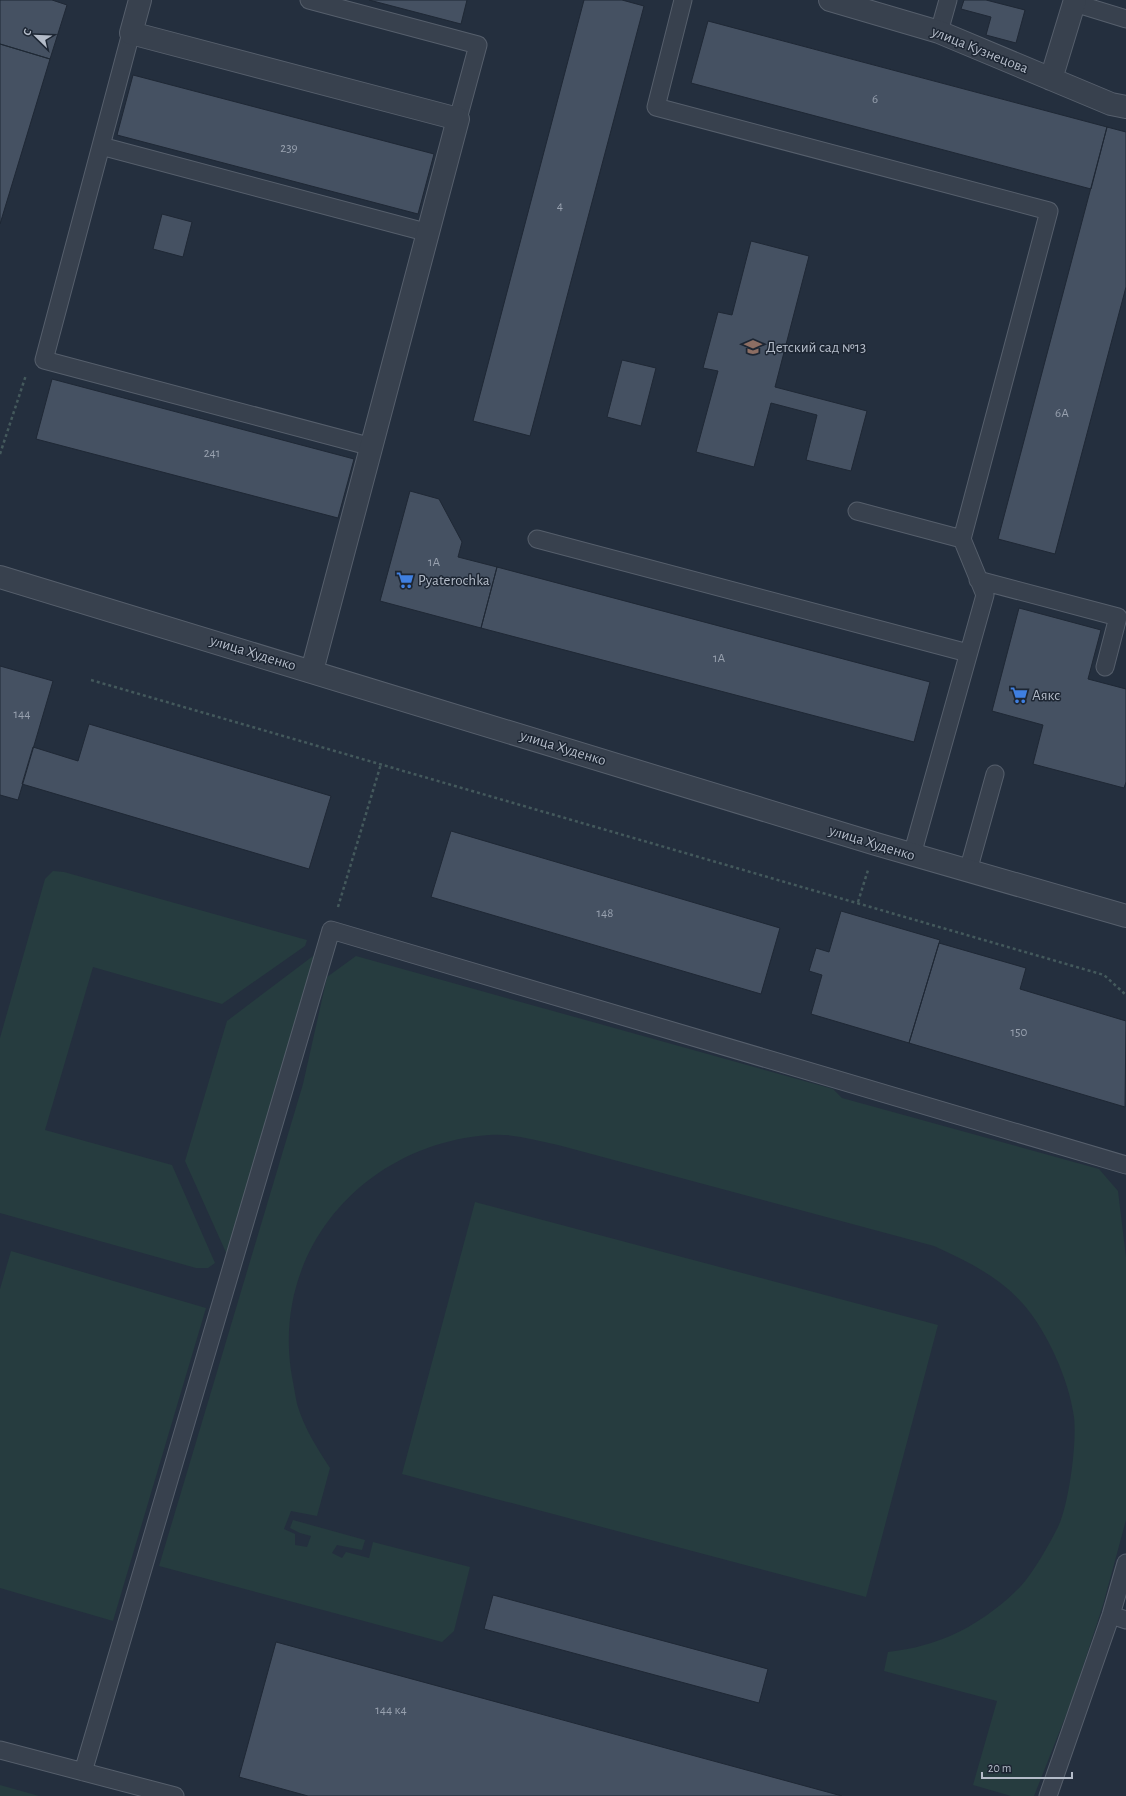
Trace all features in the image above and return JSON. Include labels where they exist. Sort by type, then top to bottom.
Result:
[{"type":"street","points":[[140,0],[131,33],[458,119],[312,671]]},
{"type":"street","name":"улица Кузнецова","points":[[830,0],[939,32],[1111,104],[1126,107]]},
{"type":"street","points":[[1051,79],[1075,2]]},
{"type":"street","name":"улица Худенко","points":[[0,577],[912,855],[1126,916]]},
{"type":"lane","points":[[309,0],[478,45],[458,119]]},
{"type":"lane","points":[[683,0],[656,107],[1049,211],[962,539],[985,595],[912,855]]},
{"type":"lane","points":[[939,32],[948,0]]},
{"type":"lane","points":[[1075,2],[1126,19]]},
{"type":"lane","points":[[131,33],[44,360],[372,447]]},
{"type":"lane","points":[[101,146],[429,233]]},
{"type":"lane","points":[[857,511],[962,539]]},
{"type":"lane","points":[[537,539],[968,653]]},
{"type":"lane","points":[[978,580],[1118,617],[1105,667]]},
{"type":"lane","points":[[968,871],[995,774]]},
{"type":"lane","points":[[83,1772],[331,930],[1126,1165]]},
{"type":"lane","points":[[1048,1796],[1118,1618],[1126,1563]]},
{"type":"lane","points":[[0,1750],[175,1796]]},
{"type":"path","points":[[0,454],[27,370],[44,360]]},
{"type":"path","points":[[91,680],[858,902],[1104,975],[1126,995]]},
{"type":"path","points":[[331,930],[381,764]]},
{"type":"path","points":[[858,902],[876,844]]},
{"type":"green space","points":[[53,871],[64,872],[307,940],[305,946],[222,1004],[93,967],[45,1130],[172,1165],[215,1263],[208,1268],[196,1268],[0,1213],[0,1038],[45,879]]},
{"type":"green space","points":[[313,956],[319,959],[228,1257],[185,1161],[227,1021]]},
{"type":"green space","points":[[356,956],[833,1089],[842,1098],[1099,1169],[1118,1191],[1126,1257],[1126,1520],[1103,1605],[1072,1700],[1034,1796],[1011,1796],[973,1785],[997,1701],[884,1671],[888,1652],[920,1646],[951,1636],[988,1614],[1011,1596],[1031,1573],[1058,1527],[1066,1504],[1069,1489],[1073,1457],[1075,1428],[1074,1417],[1067,1388],[1056,1358],[1033,1316],[1015,1295],[994,1278],[971,1264],[934,1246],[558,1145],[515,1136],[489,1135],[444,1143],[402,1159],[366,1182],[335,1212],[312,1247],[296,1287],[289,1331],[292,1377],[297,1404],[307,1430],[330,1468],[317,1516],[291,1511],[284,1529],[295,1534],[295,1545],[307,1547],[311,1536],[290,1528],[293,1520],[365,1540],[362,1550],[337,1545],[332,1553],[342,1558],[346,1552],[369,1558],[373,1542],[470,1567],[454,1631],[442,1642],[159,1566],[303,1084],[327,977]]},
{"type":"green space","points":[[475,1202],[938,1325],[866,1597],[402,1474]]},
{"type":"green space","points":[[11,1251],[206,1308],[113,1621],[0,1588],[0,1289]]},
{"type":"green space","points":[[0,1785],[39,1796],[0,1796]]},
{"type":"building","points":[[0,0],[52,0],[67,5],[50,59],[0,44]]},
{"type":"building","points":[[369,0],[467,0],[461,24]]},
{"type":"building","points":[[584,0],[622,0],[644,6],[530,436],[473,421]]},
{"type":"building","points":[[964,0],[986,0],[1025,10],[1016,43],[986,35],[991,17],[961,9]]},
{"type":"building","points":[[708,21],[1107,127],[1091,189],[691,83]]},
{"type":"building","points":[[0,44],[50,59],[0,224]]},
{"type":"building","points":[[133,75],[434,154],[418,214],[117,135]]},
{"type":"building","points":[[1107,127],[1126,132],[1126,287],[1055,554],[998,539]]},
{"type":"building","points":[[162,214],[192,222],[183,257],[153,249]]},
{"type":"building","points":[[751,241],[809,256],[775,387],[867,411],[851,471],[806,460],[817,415],[771,403],[754,467],[696,452],[718,371],[703,368],[718,312],[732,315]]},
{"type":"building","points":[[622,360],[656,368],[641,426],[607,417]]},
{"type":"building","points":[[52,379],[354,459],[338,518],[36,439]]},
{"type":"building","points":[[410,491],[439,499],[462,542],[458,557],[497,567],[481,628],[380,601]]},
{"type":"building","points":[[497,567],[930,682],[914,742],[481,628]]},
{"type":"building","points":[[1019,608],[1101,630],[1088,679],[1126,689],[1126,782],[1124,788],[1033,764],[1043,725],[992,711]]},
{"type":"building","points":[[0,666],[53,681],[18,800],[0,795]]},
{"type":"building","points":[[89,724],[331,796],[309,869],[22,784],[33,747],[78,761]]},
{"type":"building","points":[[451,831],[780,928],[761,994],[431,897]]},
{"type":"building","points":[[841,911],[940,940],[909,1043],[811,1014],[822,975],[809,971],[816,948],[829,952]]},
{"type":"building","points":[[939,943],[1026,968],[1020,989],[1126,1021],[1125,1107],[909,1043]]},
{"type":"building","points":[[493,1595],[768,1669],[759,1703],[484,1629]]},
{"type":"building","points":[[276,1642],[842,1796],[308,1796],[239,1777]]},
{"type":"place","name":"Детский сад №13","points":[[753,347]]},
{"type":"place","name":"Pyaterochka","points":[[405,580]]},
{"type":"place","name":"Аякс","points":[[1019,695]]}]
